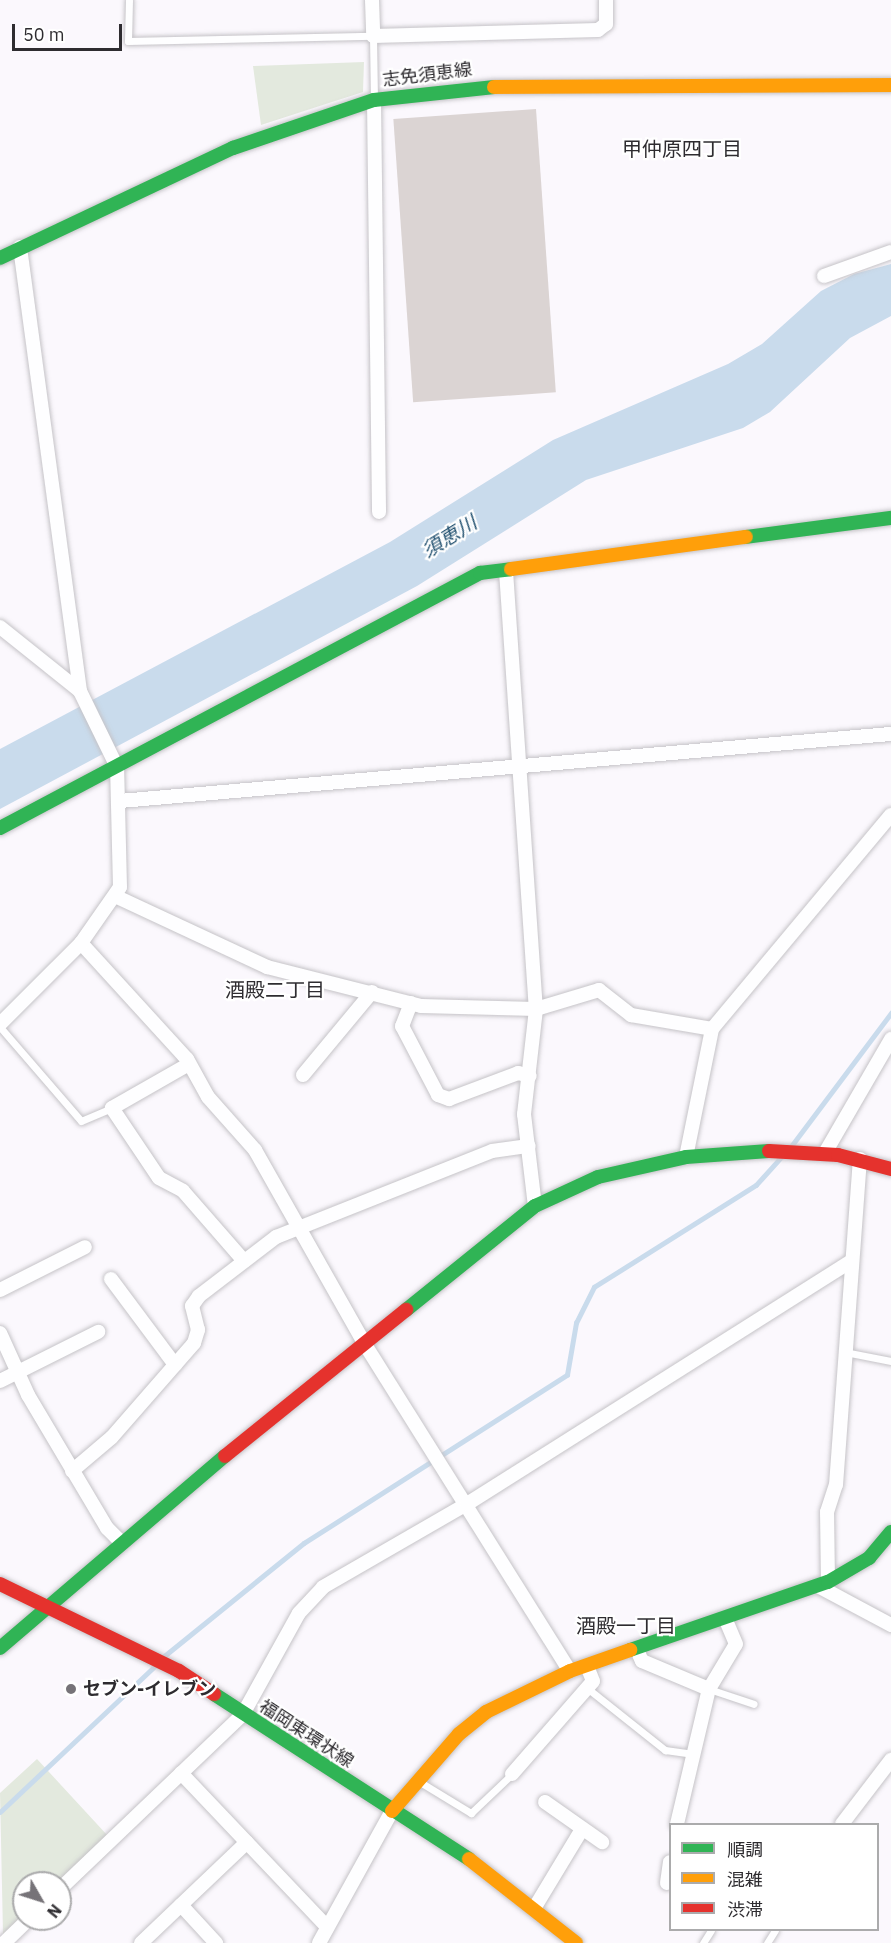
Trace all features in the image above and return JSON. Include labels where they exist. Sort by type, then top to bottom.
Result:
[{"type":"street","points":[[372,0],[373,36],[598,30],[606,24],[606,0]]},
{"type":"street","name":"志免須恵線","points":[[0,258],[20,246],[233,148],[374,100],[456,88],[563,84],[891,86]]},
{"type":"street","points":[[374,100],[379,512]]},
{"type":"street","points":[[0,1026],[81,943],[117,897],[120,801],[115,761],[83,697],[20,246]]},
{"type":"street","points":[[824,276],[891,252]]},
{"type":"street","points":[[0,828],[115,761],[480,573],[891,518]]},
{"type":"street","points":[[506,571],[536,1009],[524,1114],[535,1206]]},
{"type":"street","points":[[0,627],[83,697]]},
{"type":"street","points":[[120,801],[891,734]]},
{"type":"street","points":[[686,1156],[712,1029],[891,814]]},
{"type":"street","points":[[117,897],[267,968],[411,1003],[536,1009],[599,990],[631,1015],[712,1029]]},
{"type":"street","points":[[81,943],[189,1064],[219,1112],[255,1150],[364,1343],[570,1671]]},
{"type":"street","points":[[303,1075],[372,992]]},
{"type":"street","points":[[411,1003],[402,1026],[438,1095],[449,1099],[518,1073],[530,1076]]},
{"type":"street","points":[[825,1153],[891,1039]]},
{"type":"street","points":[[189,1064],[112,1108],[159,1178],[183,1191],[244,1261]]},
{"type":"street","points":[[72,1471],[112,1437],[175,1365],[198,1330],[192,1306],[244,1261],[297,1225],[503,1148],[529,1146]]},
{"type":"street","points":[[0,1648],[120,1541],[535,1206],[619,1170],[686,1156],[825,1153],[860,1159],[891,1169]]},
{"type":"street","points":[[823,1584],[827,1512],[836,1485],[860,1159]]},
{"type":"street","points":[[0,1290],[85,1247]]},
{"type":"street","points":[[72,1877],[243,1714],[299,1613],[323,1587],[467,1504],[852,1261]]},
{"type":"street","points":[[111,1279],[175,1365]]},
{"type":"street","points":[[0,1381],[98,1332]]},
{"type":"street","points":[[0,1333],[17,1371],[72,1471],[120,1541]]},
{"type":"street","points":[[319,1943],[392,1811],[417,1780],[486,1712],[570,1671],[726,1621],[823,1584],[887,1546],[891,1532]]},
{"type":"street","name":"福岡東環状線","points":[[0,1584],[49,1604],[179,1671],[534,1907],[576,1943]]},
{"type":"street","points":[[823,1584],[891,1625]]},
{"type":"street","points":[[677,1823],[709,1689],[736,1644],[726,1621]]},
{"type":"street","points":[[637,1650],[642,1661],[709,1689]]},
{"type":"street","points":[[512,1774],[593,1681],[587,1666]]},
{"type":"street","points":[[843,1823],[891,1760]]},
{"type":"street","points":[[181,1773],[327,1928]]},
{"type":"street","points":[[545,1802],[602,1842]]},
{"type":"street","points":[[534,1907],[582,1829]]},
{"type":"street","points":[[141,1943],[247,1842]]},
{"type":"street","points":[[667,1883],[669,1869]]},
{"type":"street","points":[[181,1905],[216,1943]]},
{"type":"street","points":[[1,1943],[15,1931]]},
{"type":"lane","points":[[129,0],[128,41],[373,36],[374,100]]},
{"type":"lane","points":[[0,1026],[81,1121],[112,1108]]},
{"type":"lane","points":[[845,1352],[891,1361]]},
{"type":"lane","points":[[587,1688],[665,1750],[692,1754]]},
{"type":"lane","points":[[709,1689],[754,1704]]},
{"type":"lane","points":[[417,1780],[471,1812],[512,1774]]},
{"type":"shaded area","points":[[364,62],[363,92],[261,125],[253,66]]},
{"type":"shaded area","points":[[37,1759],[108,1836],[71,1871],[12,1871],[12,1926],[3,1934],[0,1793]]},
{"type":"water","name":"須恵川","points":[[891,264],[891,316],[850,338],[770,412],[743,428],[586,480],[417,586],[0,809],[0,749],[390,542],[553,440],[728,364],[762,344],[821,291],[854,274]]},
{"type":"building","points":[[536,109],[556,392],[413,402],[393,119]]},
{"type":"waterway","points":[[792,1145],[891,1013]]},
{"type":"waterway","points":[[163,1657],[304,1543],[567,1375],[576,1323],[594,1287],[756,1185],[782,1156]]},
{"type":"waterway","points":[[0,1812],[155,1666]]},
{"type":"traffic: fast","points":[[0,258],[233,148],[374,100],[494,87]]},
{"type":"traffic: fast","points":[[746,537],[891,518]]},
{"type":"traffic: fast","points":[[0,828],[480,573],[511,569]]},
{"type":"traffic: fast","points":[[406,1310],[535,1206],[598,1177],[686,1157],[769,1151]]},
{"type":"traffic: fast","points":[[0,1648],[225,1456]]},
{"type":"traffic: fast","points":[[630,1650],[828,1582],[869,1558],[891,1532]]},
{"type":"traffic: fast","points":[[214,1694],[469,1859]]},
{"type":"traffic: slow","points":[[494,87],[891,85]]},
{"type":"traffic: slow","points":[[511,569],[746,537]]},
{"type":"traffic: slow","points":[[392,1811],[459,1734],[486,1712],[570,1671],[630,1650]]},
{"type":"traffic: slow","points":[[469,1859],[576,1943]]},
{"type":"traffic: jam","points":[[769,1151],[838,1155],[891,1169]]},
{"type":"traffic: jam","points":[[225,1456],[406,1310]]},
{"type":"traffic: jam","points":[[0,1584],[179,1671],[214,1694]]},
{"type":"place","name":"セブン-イレブン","points":[[71,1689]]},
{"type":"district","name":"甲仲原四丁目","points":[[682,148]]},
{"type":"district","name":"酒殿二丁目","points":[[275,989]]},
{"type":"district","name":"酒殿一丁目","points":[[626,1625]]}]
